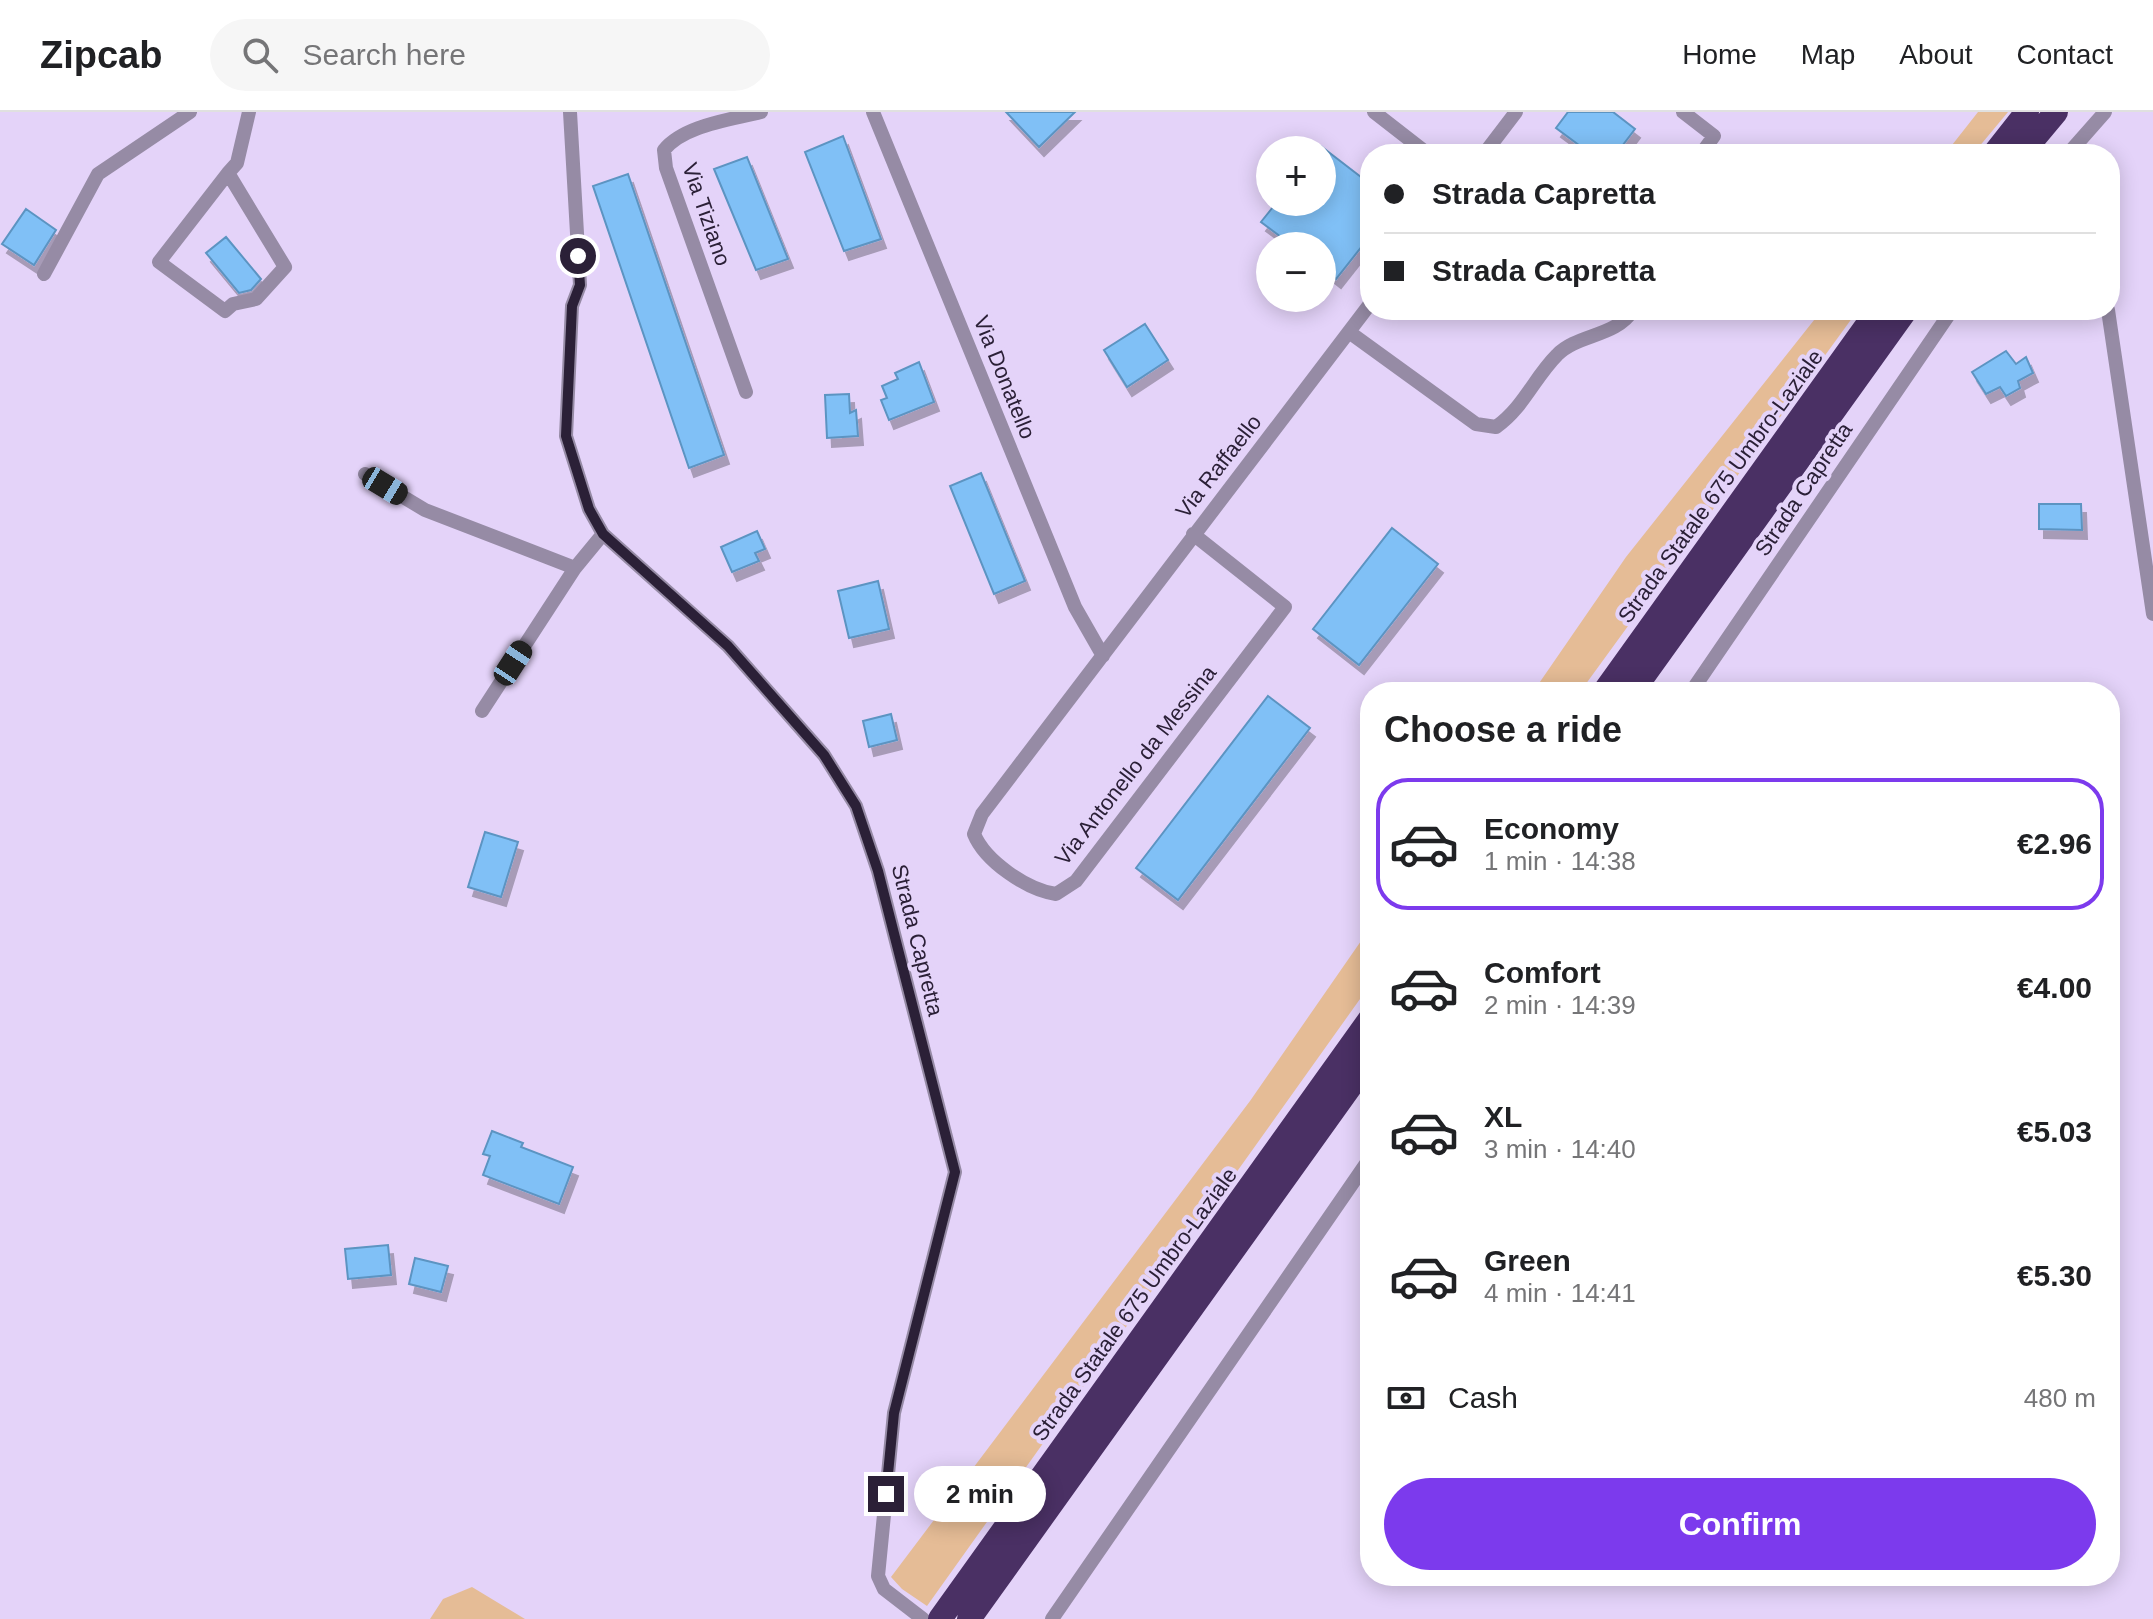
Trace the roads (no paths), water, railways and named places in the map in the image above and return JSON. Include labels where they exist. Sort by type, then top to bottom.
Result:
[{"type":"highway","points":[[2002,144],[2027,112]]},
{"type":"highway","points":[[2029,144],[2056,112]]},
{"type":"highway","name":"Strada Statale 675 Umbro-Laziale","points":[[1611,682],[1871,320]]},
{"type":"highway","points":[[1639,682],[1899,320]]},
{"type":"highway","name":"Strada Statale 675 Umbro-Laziale","points":[[928,1618],[1360,1033]]},
{"type":"highway","points":[[969,1619],[1360,1073]]},
{"type":"street","points":[[44,274],[98,174],[190,112]]},
{"type":"street","points":[[228,173],[285,267],[256,299],[233,304],[225,311],[159,262],[228,173],[237,163],[249,112]]},
{"type":"street","name":"Strada Capretta","points":[[570,112],[580,285],[572,306],[566,436],[589,509],[603,534],[728,646],[824,755],[856,806],[870,843],[955,1172],[894,1413],[878,1576],[884,1589],[928,1618]]},
{"type":"street","name":"Via Tiziano","points":[[746,392],[666,168],[664,150],[672,139],[761,112]]},
{"type":"street","name":"Via Donatello","points":[[873,112],[1075,607],[1103,656]]},
{"type":"street","points":[[1374,112],[1415,144]]},
{"type":"street","points":[[1492,144],[1516,112]]},
{"type":"street","points":[[1683,112],[1714,136],[1708,144]]},
{"type":"street","points":[[2076,144],[2105,112]]},
{"type":"street","points":[[2083,135],[2084,144]]},
{"type":"street","name":"Via Raffaello","points":[[1103,656],[1360,317]]},
{"type":"street","points":[[1349,332],[1476,424],[1496,427],[1514,414],[1559,352],[1616,326],[1622,320]]},
{"type":"street","name":"Strada Capretta","points":[[1698,682],[1945,320]]},
{"type":"street","points":[[2109,320],[2153,614]]},
{"type":"street","points":[[365,474],[425,510],[575,568]]},
{"type":"street","points":[[482,711],[575,568],[603,534]]},
{"type":"street","name":"Via Antonello da Messina","points":[[1103,656],[982,814],[974,834],[980,849],[1038,892],[1056,894],[1076,881],[1285,607],[1193,534]]},
{"type":"street","points":[[1052,1619],[1360,1172]]}]
